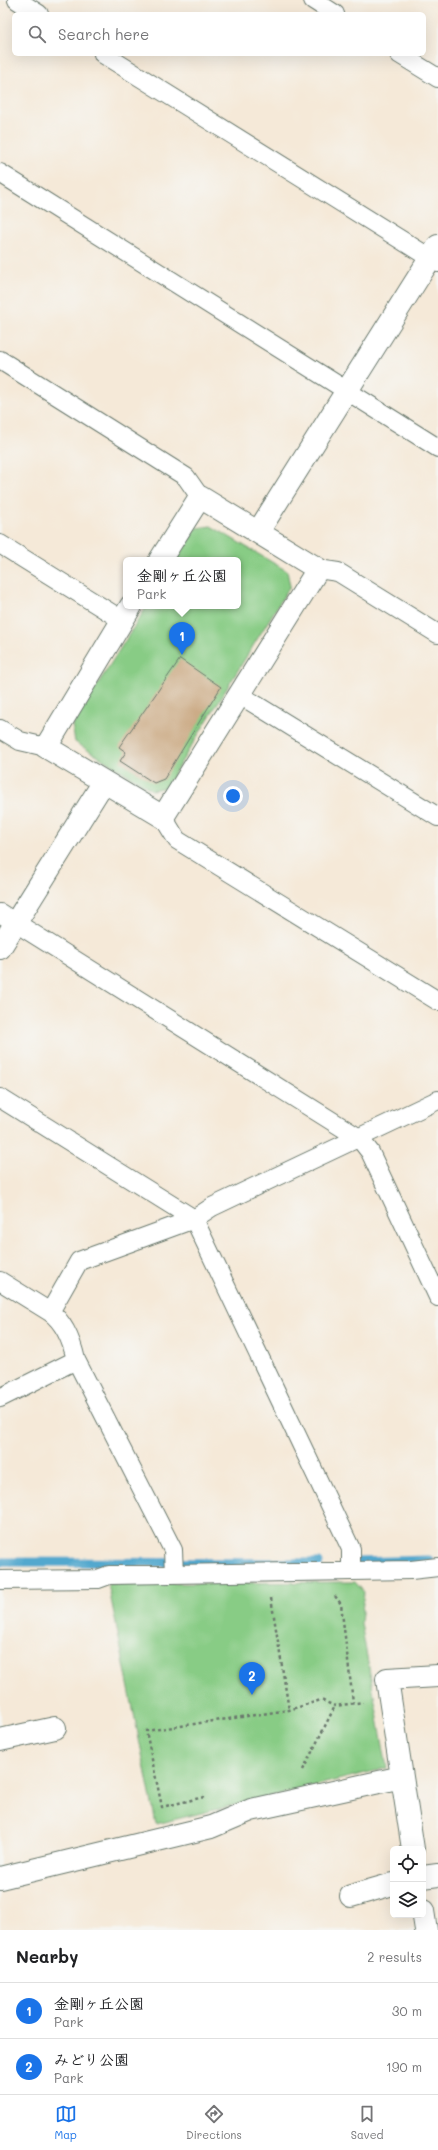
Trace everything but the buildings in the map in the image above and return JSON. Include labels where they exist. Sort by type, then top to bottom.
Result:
[{"type":"street","points":[[258,532],[435,256]]},
{"type":"street","points":[[126,613],[46,747],[103,783],[163,817],[318,569],[200,497],[162,557]]},
{"type":"street","points":[[0,948],[8,918],[103,783]]},
{"type":"street","points":[[413,1846],[387,1679],[438,1676]]},
{"type":"street","points":[[0,1740],[55,1728]]},
{"type":"street","points":[[0,1878],[211,1827],[251,1810],[402,1777]]},
{"type":"street","points":[[426,1877],[438,1875]]},
{"type":"street","points":[[351,1896],[390,1885]]},
{"type":"street","points":[[424,1918],[426,1930]]},
{"type":"lane","points":[[17,0],[36,12]]},
{"type":"lane","points":[[313,0],[332,12]]},
{"type":"lane","points":[[106,56],[435,256]]},
{"type":"lane","points":[[402,56],[438,78]]},
{"type":"lane","points":[[0,173],[438,448]]},
{"type":"lane","points":[[0,360],[186,477],[200,497]]},
{"type":"lane","points":[[0,544],[126,613]]},
{"type":"lane","points":[[318,569],[338,572],[438,634]]},
{"type":"lane","points":[[240,695],[438,817]]},
{"type":"lane","points":[[0,729],[20,741],[46,747]]},
{"type":"lane","points":[[163,817],[177,840],[438,1001]]},
{"type":"lane","points":[[8,918],[359,1138],[370,1152],[438,1297]]},
{"type":"lane","points":[[0,1098],[194,1219],[351,1549],[351,1571]]},
{"type":"lane","points":[[50,1312],[79,1261],[194,1219],[212,1207],[438,1100]]},
{"type":"lane","points":[[0,1281],[50,1312],[60,1320],[74,1348],[76,1360],[173,1550],[174,1574]]},
{"type":"lane","points":[[0,1398],[76,1360]]},
{"type":"lane","points":[[0,1580],[98,1579],[109,1575],[351,1571],[438,1567]]},
{"type":"path","points":[[267,1572],[290,1710]]},
{"type":"path","points":[[334,1596],[341,1604],[353,1702]]},
{"type":"path","points":[[271,1599],[279,1598]]},
{"type":"path","points":[[212,1796],[162,1807],[146,1732],[290,1710],[321,1700],[335,1706],[353,1702],[389,1699]]},
{"type":"path","points":[[301,1774],[335,1706]]},
{"type":"path","points":[[204,1797],[211,1827]]},
{"type":"green space","points":[[211,526],[287,571],[290,586],[166,787],[152,790],[75,742],[72,725],[145,609],[241,609],[241,557],[178,557],[196,528]]},
{"type":"green space","points":[[355,1582],[364,1592],[361,1623],[387,1768],[156,1824],[108,1584]]},
{"type":"waterway","points":[[355,1562],[429,1560]]},
{"type":"waterway","points":[[0,1562],[319,1563]]},
{"type":"place","name":"金剛ヶ丘公園","points":[[182,655]]},
{"type":"place","name":"みどり公園","points":[[252,1695]]}]
